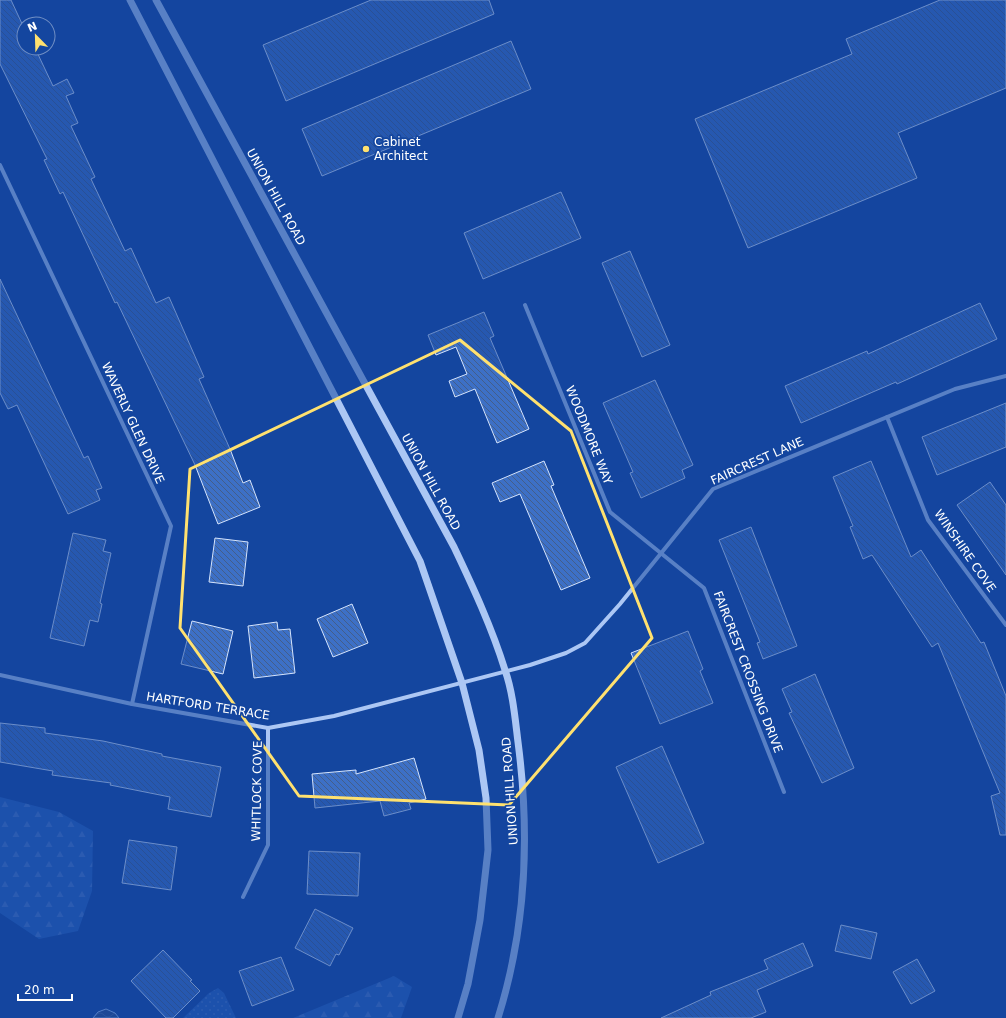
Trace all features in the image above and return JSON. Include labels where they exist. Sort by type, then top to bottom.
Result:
[{"type":"street","name":"UNION HILL ROAD","points":[[130,0],[408,536],[420,561],[462,683],[480,756],[486,798],[488,850],[480,920],[468,984],[458,1018]]},
{"type":"street","name":"UNION HILL ROAD","points":[[156,0],[454,547],[492,634],[506,671],[514,709],[522,766],[525,823],[525,876],[518,932],[498,1018]]},
{"type":"street","name":"WAVERLY GLEN DRIVE","points":[[0,165],[171,526],[132,704]]},
{"type":"street","name":"WOODMORE WAY","points":[[525,305],[610,512],[660,554]]},
{"type":"street","name":"FAIRCREST LANE","points":[[506,671],[566,653],[585,643],[620,604],[713,489],[955,389],[1006,376]]},
{"type":"street","name":"WINSHIRE COVE","points":[[887,417],[928,520],[1006,625]]},
{"type":"street","name":"FAIRCREST CROSSING DRIVE","points":[[660,554],[704,588],[784,792]]},
{"type":"street","name":"HARTFORD TERRACE","points":[[0,675],[132,704],[268,728],[334,716],[506,671]]},
{"type":"street","name":"WHITLOCK COVE","points":[[243,898],[268,845],[268,728]]},
{"type":"highlighted area","points":[[460,340],[571,431],[652,638],[509,805],[299,796],[180,628],[190,469]]},
{"type":"green space","points":[[0,797],[59,812],[93,831],[92,891],[78,931],[39,939],[0,913]]},
{"type":"green space","points":[[394,976],[412,987],[401,1018],[293,1018]]},
{"type":"green space","points":[[218,988],[224,993],[236,1018],[183,1018],[209,993]]},
{"type":"water","points":[[106,1009],[115,1013],[119,1018],[93,1018],[98,1012]]},
{"type":"building","points":[[0,0],[11,0],[18,16],[16,16],[16,56],[39,56],[53,86],[67,79],[74,93],[66,96],[78,123],[71,126],[95,177],[91,179],[125,251],[131,248],[156,303],[169,297],[204,377],[199,379],[230,449],[243,483],[250,480],[260,507],[218,524],[195,465],[117,302],[115,303],[63,192],[60,194],[44,160],[47,159],[0,64]]},
{"type":"building","points":[[371,0],[489,0],[494,14],[286,101],[263,45]]},
{"type":"building","points":[[940,0],[1006,0],[1006,88],[898,133],[917,178],[748,248],[695,119],[852,54],[846,39]]},
{"type":"building","points":[[511,41],[531,89],[322,176],[302,129]]},
{"type":"building","points":[[561,192],[581,238],[483,279],[464,233]]},
{"type":"building","points":[[630,251],[670,345],[642,357],[602,263]]},
{"type":"building","points":[[0,279],[84,458],[88,456],[102,488],[96,490],[100,500],[68,514],[17,405],[8,409],[0,393]]},
{"type":"building","points":[[980,303],[997,339],[897,384],[896,382],[801,423],[785,386],[867,351],[868,354]]},
{"type":"building","points":[[484,312],[494,336],[490,338],[529,429],[497,443],[475,389],[455,397],[449,381],[467,374],[456,347],[436,355],[428,335]]},
{"type":"building","points":[[655,380],[693,465],[682,470],[685,478],[641,498],[630,473],[633,472],[603,403]]},
{"type":"building","points":[[1006,403],[1006,447],[937,475],[922,437]]},
{"type":"building","points":[[544,461],[554,485],[551,486],[590,578],[561,590],[520,494],[500,502],[492,483]]},
{"type":"building","points":[[871,461],[911,557],[921,550],[981,643],[984,642],[1006,696],[1006,835],[1000,835],[991,796],[1000,793],[938,643],[932,647],[872,555],[863,559],[850,527],[853,526],[833,477]]},
{"type":"building","points":[[990,482],[1006,505],[1006,575],[957,505]]},
{"type":"building","points":[[751,527],[797,646],[763,659],[757,643],[760,642],[719,540]]},
{"type":"building","points":[[73,533],[106,540],[103,551],[111,553],[100,603],[102,604],[98,622],[90,620],[84,646],[50,638]]},
{"type":"building","points":[[215,538],[248,542],[243,586],[209,582]]},
{"type":"building","points":[[352,604],[368,643],[333,657],[317,619]]},
{"type":"building","points":[[192,621],[233,631],[223,674],[181,664]]},
{"type":"building","points":[[277,622],[278,630],[290,629],[295,673],[254,678],[248,626]]},
{"type":"building","points":[[688,631],[703,669],[700,671],[713,703],[660,724],[631,653]]},
{"type":"building","points":[[815,674],[854,768],[822,783],[789,713],[792,712],[782,689]]},
{"type":"building","points":[[0,723],[45,728],[45,733],[103,741],[162,754],[162,756],[221,767],[211,817],[168,809],[170,797],[110,785],[111,783],[52,775],[53,771],[0,762]]},
{"type":"building","points":[[662,746],[704,843],[658,863],[616,767]]},
{"type":"building","points":[[414,758],[426,799],[409,803],[411,809],[384,816],[380,801],[315,808],[312,774],[356,770],[356,774]]},
{"type":"building","points":[[129,840],[177,847],[171,890],[122,883]]},
{"type":"building","points":[[309,851],[360,853],[358,896],[307,894]]},
{"type":"building","points":[[315,909],[353,928],[339,955],[336,954],[330,966],[295,948]]},
{"type":"building","points":[[841,925],[877,933],[871,959],[835,951]]},
{"type":"building","points":[[803,943],[813,966],[757,990],[766,1012],[751,1018],[661,1018],[711,995],[710,992],[768,969],[764,960]]},
{"type":"building","points":[[163,950],[192,980],[190,981],[200,991],[173,1018],[166,1018],[131,981]]},
{"type":"building","points":[[281,957],[294,990],[252,1006],[239,971]]},
{"type":"building","points":[[917,959],[935,991],[911,1004],[893,972]]},
{"type":"place","name":"Cabinet Architect","points":[[366,149]]}]
